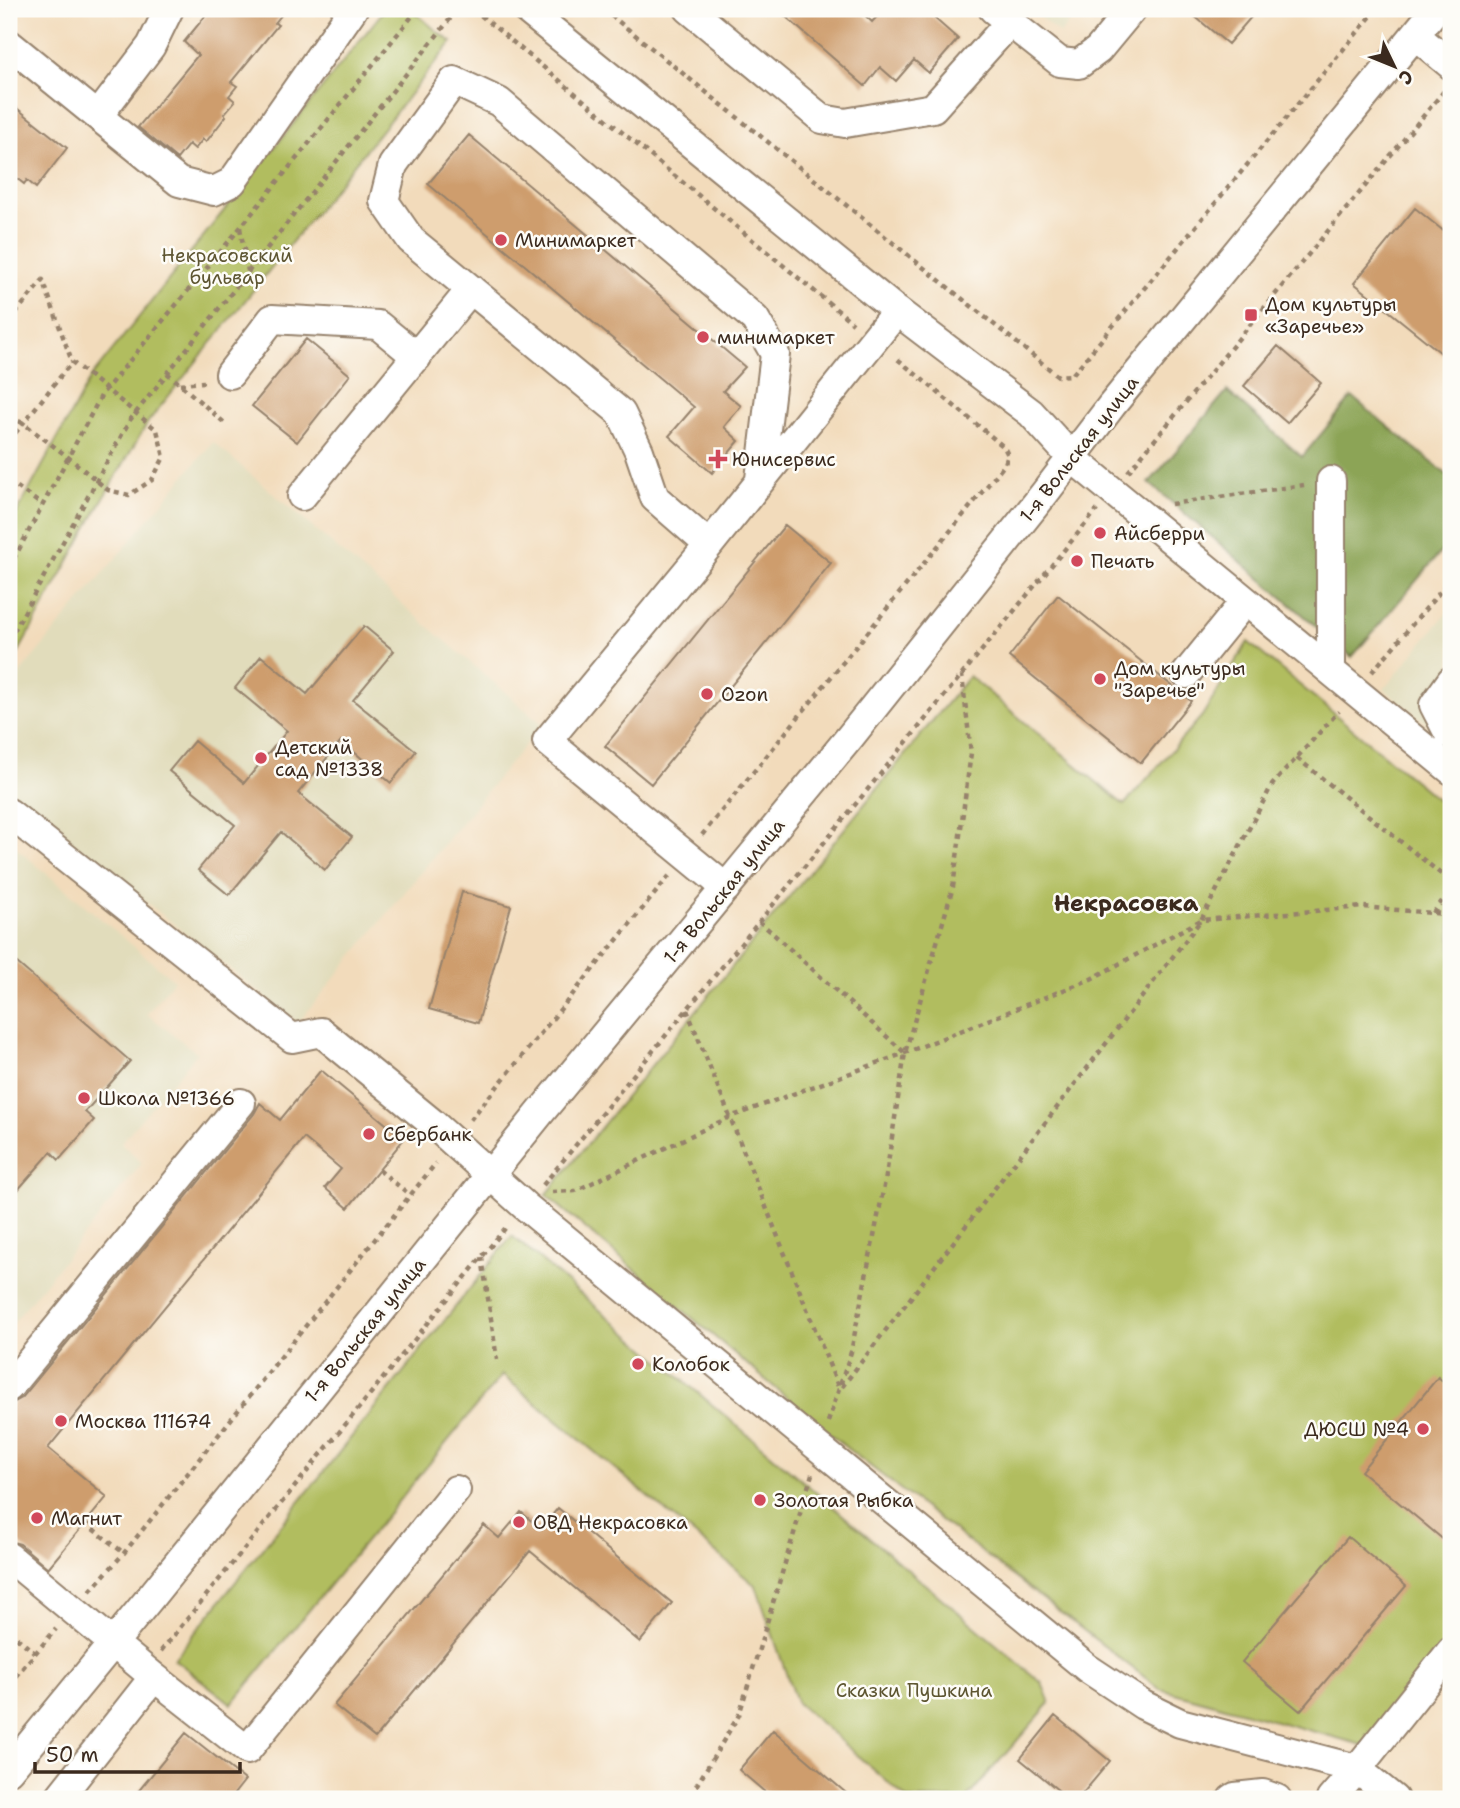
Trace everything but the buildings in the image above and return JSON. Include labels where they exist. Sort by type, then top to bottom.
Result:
[{"type":"street","points":[[98,116],[151,46],[169,9]]},
{"type":"street","points":[[9,44],[179,182],[214,191],[232,182],[354,9]]},
{"type":"street","points":[[526,9],[897,311],[1031,413],[1071,457],[1451,770]]},
{"type":"street","points":[[689,9],[822,119],[845,123],[933,108],[1001,15],[1060,62],[1079,64],[1098,50],[1132,9]]},
{"type":"street","name":"1-я Вольская улица","points":[[14,1752],[113,1643],[490,1175],[850,737],[1112,405],[1436,9]]},
{"type":"street","points":[[1415,35],[1451,65]]},
{"type":"street","points":[[709,545],[655,498],[639,451],[621,413],[411,240],[384,201],[393,165],[454,81],[499,102],[755,319],[775,354],[760,480]]},
{"type":"street","points":[[302,496],[471,289]]},
{"type":"street","points":[[726,888],[547,741],[897,311]]},
{"type":"street","points":[[218,378],[272,319],[378,325],[417,356]]},
{"type":"street","points":[[1331,481],[1331,671]]},
{"type":"street","points":[[1186,674],[1245,601]]},
{"type":"street","points":[[1451,681],[1434,705],[1451,734]]},
{"type":"street","points":[[9,813],[292,1038],[321,1032],[431,1122],[490,1175],[531,1199],[820,1448],[1113,1687],[1180,1723],[1320,1746],[1357,1769],[1394,1799]]},
{"type":"street","points":[[9,1387],[242,1103]]},
{"type":"street","points":[[9,1557],[247,1750],[456,1490]]},
{"type":"street","points":[[1331,1799],[1451,1651]]},
{"type":"street","points":[[58,1799],[150,1673]]},
{"type":"street","points":[[1232,1799],[1263,1794],[1277,1799]]},
{"type":"path","points":[[9,568],[102,394],[418,9]]},
{"type":"path","points":[[9,640],[130,420],[458,9]]},
{"type":"path","points":[[9,1684],[124,1553],[410,1195],[1005,464],[1008,455],[1004,447],[473,9]]},
{"type":"path","points":[[603,9],[1058,376],[1072,375],[1377,9]]},
{"type":"path","points":[[1124,478],[1451,82]]},
{"type":"path","points":[[240,228],[248,272]]},
{"type":"path","points":[[9,321],[43,280],[72,362],[157,430],[164,457],[152,480],[129,495],[108,490],[23,423],[9,416]]},
{"type":"path","points":[[9,441],[72,362]]},
{"type":"path","points":[[167,373],[227,425]]},
{"type":"path","points":[[180,384],[218,378]]},
{"type":"path","points":[[9,481],[42,505]]},
{"type":"path","points":[[1160,506],[1331,481]]},
{"type":"path","points":[[150,1673],[482,1256],[1099,508]]},
{"type":"path","points":[[1370,674],[1451,579]]},
{"type":"path","points":[[696,1786],[739,1715],[852,1352],[881,1203],[905,1053],[953,887],[971,752],[962,674]]},
{"type":"path","points":[[839,1390],[1201,920],[1272,785],[1342,707]]},
{"type":"path","points":[[1297,758],[1451,882]]},
{"type":"path","points":[[1433,913],[1451,889]]},
{"type":"path","points":[[531,1199],[575,1191],[730,1117],[905,1053],[1091,979],[1201,920],[1363,907],[1451,914]]},
{"type":"path","points":[[759,921],[905,1053]]},
{"type":"path","points":[[687,1010],[839,1390]]},
{"type":"path","points":[[379,1170],[410,1195]]},
{"type":"path","points":[[482,1256],[497,1360]]},
{"type":"path","points":[[85,1523],[124,1553]]},
{"type":"path","points":[[9,1631],[34,1653]]},
{"type":"shaded area","points":[[1030,9],[1080,9],[1060,34]]},
{"type":"shaded area","name":"Детский сад №1338","points":[[213,442],[542,724],[298,1023],[9,793],[9,686]]},
{"type":"shaded area","points":[[1451,608],[1451,743],[1384,689]]},
{"type":"shaded area","name":"Школа №1366","points":[[9,842],[174,980],[147,1014],[197,1053],[121,1143],[142,1163],[9,1328]]},
{"type":"green space","name":"Некрасовский бульвар","points":[[385,9],[411,9],[452,42],[148,422],[12,664],[9,660],[9,527],[91,377]]},
{"type":"green space","points":[[1227,391],[1302,457],[1352,397],[1451,478],[1451,540],[1352,657],[1149,483]]},
{"type":"green space","points":[[1248,642],[1451,811],[1451,1639],[1366,1746],[1160,1689],[848,1449],[546,1195],[969,676],[1124,805],[1202,716]]},
{"type":"green space","name":"Сказки Пушкина","points":[[512,1236],[1042,1683],[1050,1703],[966,1799],[907,1799],[796,1702],[756,1586],[502,1375],[232,1704],[174,1659]]},
{"type":"place","name":"Минимаркет","points":[[501,240]]},
{"type":"place","name":"Дом культуры «Заречье»","points":[[1251,315]]},
{"type":"place","name":"минимаркет","points":[[703,337]]},
{"type":"place","name":"Юнисервис","points":[[718,459]]},
{"type":"place","name":"Айсберри","points":[[1100,533]]},
{"type":"place","name":"Печать","points":[[1077,561]]},
{"type":"place","name":"Дом культуры \"Заречье\"","points":[[1100,679]]},
{"type":"place","name":"Ozon","points":[[707,694]]},
{"type":"place","name":"Детский сад №1338","points":[[261,758]]},
{"type":"place","name":"Школа №1366","points":[[84,1098]]},
{"type":"place","name":"Сбербанк","points":[[369,1134]]},
{"type":"place","name":"Колобок","points":[[638,1364]]},
{"type":"place","name":"Москва 111674","points":[[61,1421]]},
{"type":"place","name":"ДЮСШ №4","points":[[1423,1429]]},
{"type":"place","name":"Золотая Рыбка","points":[[760,1500]]},
{"type":"place","name":"Магнит","points":[[37,1518]]},
{"type":"place","name":"ОВД Некрасовка","points":[[519,1522]]},
{"type":"district","name":"Некрасовка","points":[[1126,903]]}]
